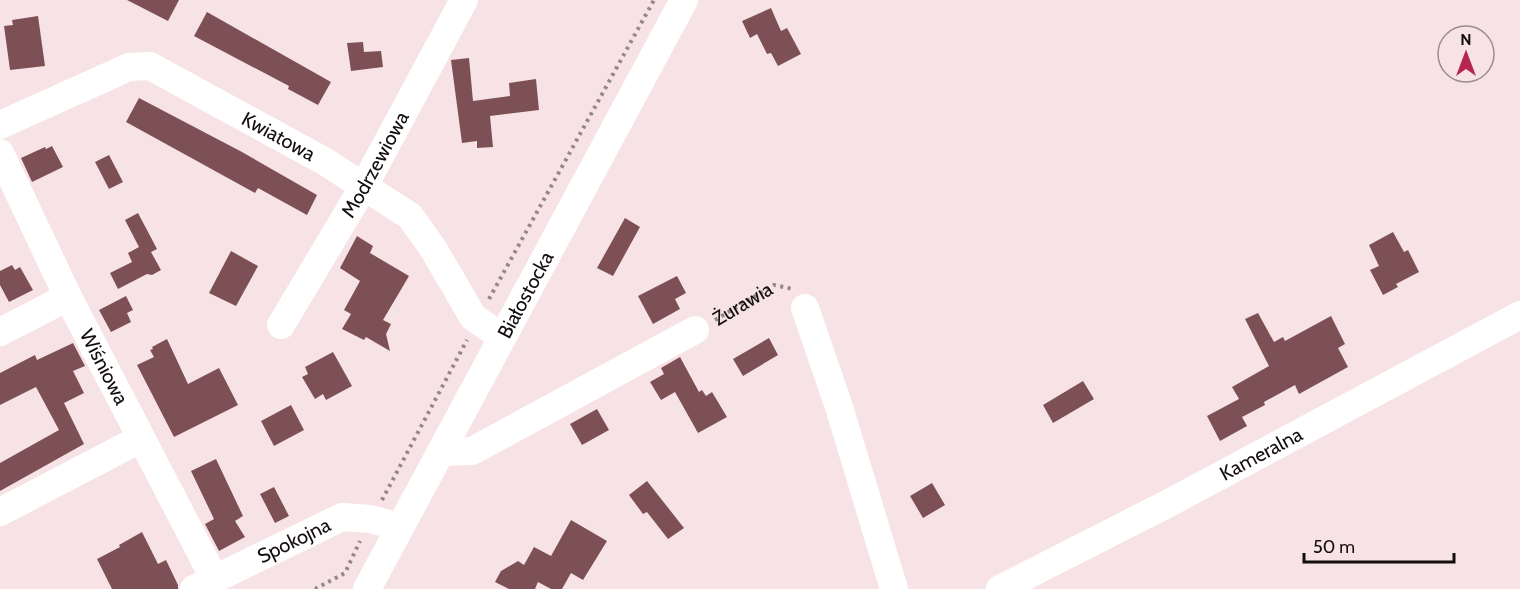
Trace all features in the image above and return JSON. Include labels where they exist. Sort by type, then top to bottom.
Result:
[{"type":"street","name":"Modrzewiowa","points":[[281,325],[364,186],[464,0]]},
{"type":"street","name":"Białostocka","points":[[367,589],[684,0]]},
{"type":"street","name":"Kwiatowa","points":[[0,125],[129,67],[150,66],[324,161],[410,216],[434,250],[473,316],[502,337]]},
{"type":"street","name":"Wiśniowa","points":[[0,153],[68,297],[140,439],[204,584]]},
{"type":"street","points":[[0,332],[68,297]]},
{"type":"street","name":"Żurawia","points":[[805,308],[842,418],[894,589]]},
{"type":"street","name":"Kameralna","points":[[1000,589],[1169,503],[1520,315]]},
{"type":"street","name":"Żurawia","points":[[441,452],[472,451],[695,330]]},
{"type":"street","points":[[0,512],[140,439]]},
{"type":"street","name":"Spokojna","points":[[204,584],[342,517],[370,519],[400,527]]},
{"type":"path","points":[[315,589],[345,573],[370,519],[387,492],[478,320],[654,0]]},
{"type":"path","name":"Żurawia","points":[[695,330],[774,285],[796,289],[805,308]]},
{"type":"building","points":[[127,0],[179,0],[168,21]]},
{"type":"building","points":[[771,8],[781,31],[787,28],[801,54],[778,66],[771,53],[767,54],[757,34],[750,38],[742,21]]},
{"type":"building","points":[[207,12],[331,82],[318,105],[288,89],[289,86],[194,36]]},
{"type":"building","points":[[38,16],[45,66],[10,70],[4,26],[13,25],[12,20]]},
{"type":"building","points":[[363,42],[364,52],[381,51],[383,67],[351,71],[347,43]]},
{"type":"building","points":[[469,58],[473,101],[510,96],[509,83],[536,79],[539,110],[490,116],[493,147],[477,148],[477,141],[462,143],[451,60]]},
{"type":"building","points":[[139,98],[242,152],[317,195],[307,215],[258,188],[255,193],[126,122]]},
{"type":"building","points":[[52,146],[63,167],[32,182],[21,158]]},
{"type":"building","points":[[109,155],[123,182],[109,189],[95,162]]},
{"type":"building","points":[[138,213],[157,249],[151,252],[161,270],[152,275],[147,274],[118,289],[110,273],[132,262],[128,253],[139,247],[125,220]]},
{"type":"building","points":[[625,218],[640,227],[613,276],[597,268]]},
{"type":"building","points":[[1393,232],[1404,252],[1408,250],[1419,272],[1396,284],[1398,287],[1383,295],[1370,270],[1379,266],[1369,245]]},
{"type":"building","points":[[357,236],[373,246],[370,253],[409,276],[383,320],[391,324],[386,334],[390,351],[366,337],[364,340],[342,329],[351,314],[344,310],[360,281],[340,268]]},
{"type":"building","points":[[231,251],[258,266],[236,306],[209,293]]},
{"type":"building","points":[[12,265],[15,270],[20,267],[33,290],[9,302],[0,285],[0,271]]},
{"type":"building","points":[[677,276],[686,293],[675,299],[680,309],[653,324],[638,296]]},
{"type":"building","points":[[126,296],[133,310],[127,313],[131,322],[111,332],[99,310]]},
{"type":"building","points":[[1258,313],[1274,342],[1283,337],[1285,341],[1331,316],[1345,344],[1338,348],[1348,367],[1299,394],[1295,385],[1264,402],[1265,405],[1242,417],[1247,426],[1220,441],[1207,416],[1239,399],[1232,387],[1269,366],[1245,319]]},
{"type":"building","points":[[769,338],[778,355],[743,376],[733,359]]},
{"type":"building","points":[[167,339],[188,384],[219,368],[238,405],[174,437],[137,365],[154,357],[150,350],[153,349],[152,347]]},
{"type":"building","points":[[73,343],[85,366],[73,371],[84,393],[64,403],[84,444],[0,491],[0,463],[59,430],[36,387],[0,405],[0,373],[35,355],[37,360]]},
{"type":"building","points":[[333,352],[352,386],[326,400],[323,394],[315,399],[302,377],[308,374],[305,367]]},
{"type":"building","points":[[680,357],[699,392],[702,390],[706,396],[712,392],[727,417],[698,433],[675,392],[661,400],[650,382],[664,374],[661,368]]},
{"type":"building","points":[[1083,381],[1094,399],[1053,423],[1043,405]]},
{"type":"building","points":[[291,405],[304,430],[274,446],[261,421]]},
{"type":"building","points":[[597,409],[609,430],[582,445],[570,424]]},
{"type":"building","points":[[216,459],[243,516],[235,521],[245,537],[219,551],[205,524],[214,519],[191,471]]},
{"type":"building","points":[[647,481],[684,528],[668,539],[647,512],[643,514],[629,495]]},
{"type":"building","points":[[932,483],[945,505],[923,518],[910,496]]},
{"type":"building","points":[[274,487],[289,516],[275,523],[260,494]]},
{"type":"building","points":[[571,520],[607,541],[583,580],[571,573],[562,589],[551,589],[538,582],[535,589],[509,589],[495,582],[501,571],[518,561],[524,565],[534,547],[551,556]]},
{"type":"building","points":[[142,532],[158,564],[166,560],[178,589],[112,589],[97,559]]}]
